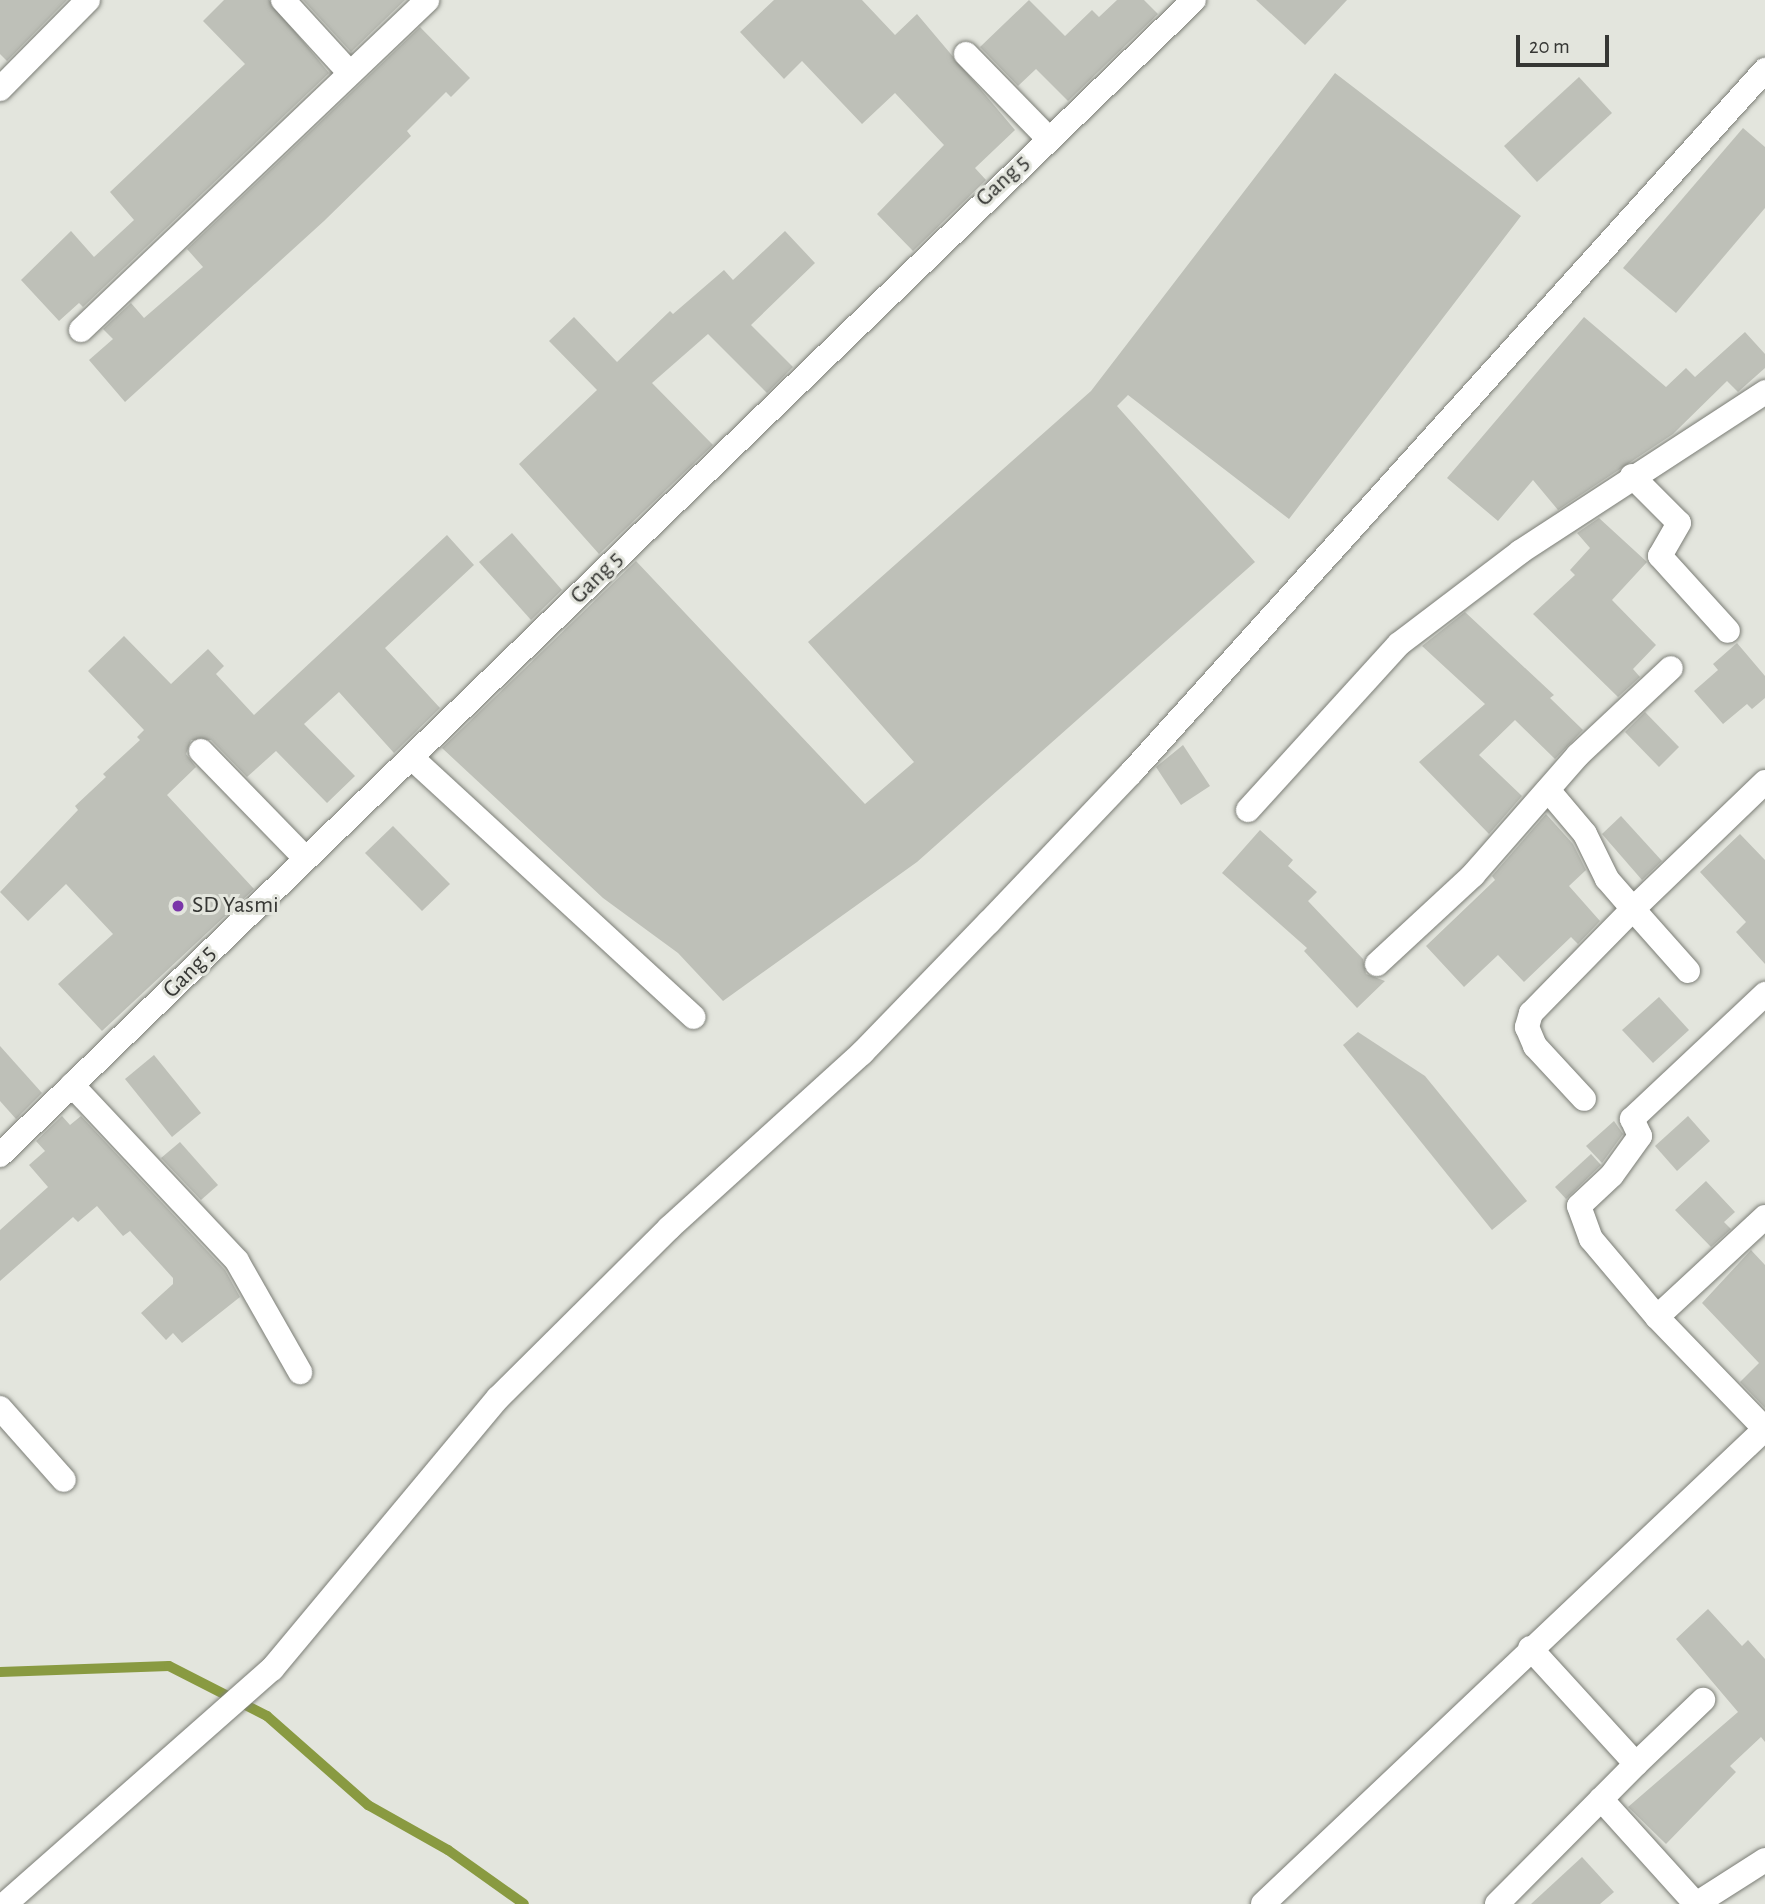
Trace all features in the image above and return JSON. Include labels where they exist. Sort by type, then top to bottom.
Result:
[{"type":"street","points":[[0,89],[88,0]]},
{"type":"street","points":[[283,0],[349,72]]},
{"type":"street","points":[[81,330],[427,0]]},
{"type":"street","name":"Gang 5","points":[[3,1147],[72,1085],[304,858],[413,760],[1194,0]]},
{"type":"street","points":[[966,54],[1049,139]]},
{"type":"street","points":[[5,1904],[214,1717],[272,1670],[499,1398],[669,1228],[863,1053],[1036,872],[1765,70]]},
{"type":"street","points":[[1248,810],[1399,644],[1632,476],[1765,392]]},
{"type":"street","points":[[1632,476],[1679,523],[1660,556],[1728,631]]},
{"type":"street","points":[[1377,964],[1473,875],[1548,790],[1671,668]]},
{"type":"street","points":[[201,751],[304,858]]},
{"type":"street","points":[[413,760],[694,1017]]},
{"type":"street","points":[[1584,1099],[1535,1045],[1527,1027],[1531,1013],[1633,909],[1765,782]]},
{"type":"street","points":[[1548,790],[1586,834],[1606,879],[1688,971]]},
{"type":"street","points":[[1263,1904],[1530,1648],[1765,1429],[1657,1317],[1591,1239],[1579,1206],[1612,1175],[1640,1136],[1632,1119],[1765,994]]},
{"type":"street","points":[[72,1085],[237,1261],[300,1372]]},
{"type":"street","points":[[1657,1317],[1765,1217]]},
{"type":"street","points":[[0,1408],[64,1480]]},
{"type":"street","points":[[1530,1648],[1636,1764]]},
{"type":"street","points":[[1497,1904],[1601,1798],[1703,1700]]},
{"type":"street","points":[[1601,1798],[1696,1904],[1765,1860]]},
{"type":"building","points":[[0,0],[67,0],[7,61],[0,54]]},
{"type":"building","points":[[224,0],[269,0],[329,73],[83,307],[79,303],[59,321],[21,280],[71,231],[94,257],[134,220],[110,192],[245,64],[203,21]]},
{"type":"building","points":[[303,0],[405,0],[351,52]]},
{"type":"building","points":[[774,0],[862,0],[895,35],[917,14],[1015,130],[975,168],[986,180],[913,251],[877,214],[944,145],[895,93],[862,124],[802,61],[784,79],[740,32]]},
{"type":"building","points":[[1029,0],[1065,36],[1092,10],[1099,17],[1117,0],[1144,0],[1158,14],[1068,101],[1036,69],[1018,86],[980,47]]},
{"type":"building","points":[[1256,0],[1347,0],[1305,45]]},
{"type":"building","points":[[420,27],[470,78],[451,97],[446,92],[407,131],[411,136],[324,221],[125,402],[89,360],[113,339],[103,329],[131,303],[144,318],[203,267],[187,249]]},
{"type":"building","points":[[1335,73],[1521,216],[1289,519],[1128,395],[1117,406],[1255,562],[917,862],[723,1001],[678,953],[603,898],[442,748],[636,561],[865,804],[914,762],[808,642],[1091,391]]},
{"type":"building","points":[[1579,77],[1612,113],[1537,182],[1504,146]]},
{"type":"building","points":[[1743,128],[1765,147],[1765,208],[1676,313],[1623,268]]},
{"type":"building","points":[[785,231],[815,263],[751,325],[793,367],[767,393],[708,334],[652,383],[713,445],[599,554],[519,464],[597,390],[549,341],[574,317],[617,362],[670,311],[673,314],[724,270],[733,280]]},
{"type":"building","points":[[1584,317],[1666,387],[1686,368],[1695,377],[1745,332],[1765,354],[1765,368],[1738,392],[1727,381],[1673,434],[1558,510],[1533,480],[1498,521],[1447,478]]},
{"type":"building","points":[[1599,518],[1647,562],[1612,600],[1656,645],[1633,669],[1640,677],[1618,697],[1533,614],[1575,575],[1570,570],[1590,548],[1577,533]]},
{"type":"building","points":[[512,533],[562,590],[531,620],[479,562]]},
{"type":"building","points":[[447,535],[474,565],[385,648],[440,708],[394,753],[339,692],[304,724],[355,776],[327,803],[276,751],[247,777],[211,740],[191,740],[186,754],[196,767],[167,795],[254,889],[102,1031],[58,984],[113,934],[66,884],[28,921],[0,892],[78,810],[75,806],[106,777],[103,774],[140,740],[137,737],[144,730],[88,671],[124,636],[171,684],[208,649],[224,666],[216,674],[254,715]]},
{"type":"building","points":[[1465,612],[1554,695],[1550,698],[1583,730],[1555,759],[1515,720],[1479,755],[1522,796],[1489,834],[1419,762],[1485,704],[1422,646]]},
{"type":"building","points":[[1737,643],[1765,676],[1765,698],[1752,709],[1747,704],[1723,724],[1694,691],[1718,670],[1713,664]]},
{"type":"building","points":[[1645,712],[1679,747],[1659,767],[1625,732]]},
{"type":"building","points":[[1183,745],[1210,786],[1181,805],[1156,767]]},
{"type":"building","points":[[1546,814],[1573,844],[1586,870],[1569,886],[1600,921],[1578,944],[1571,937],[1524,982],[1498,955],[1464,987],[1426,946],[1495,880],[1492,876]]},
{"type":"building","points":[[1621,816],[1662,861],[1642,880],[1602,834]]},
{"type":"building","points":[[393,826],[450,884],[422,911],[365,853]]},
{"type":"building","points":[[1260,830],[1293,860],[1288,866],[1317,892],[1308,901],[1363,959],[1366,974],[1385,981],[1357,1008],[1304,951],[1307,948],[1222,873]]},
{"type":"building","points":[[1740,834],[1765,860],[1765,964],[1736,932],[1746,922],[1700,872]]},
{"type":"building","points":[[1659,997],[1689,1030],[1653,1063],[1622,1030]]},
{"type":"building","points":[[1358,1032],[1425,1076],[1527,1201],[1492,1230],[1343,1045]]},
{"type":"building","points":[[0,1046],[42,1093],[16,1119],[0,1101]]},
{"type":"building","points":[[154,1055],[201,1113],[172,1137],[125,1079]]},
{"type":"building","points":[[62,1116],[70,1125],[81,1116],[225,1270],[240,1297],[182,1343],[173,1333],[166,1340],[141,1313],[173,1284],[173,1278],[130,1231],[123,1236],[97,1206],[78,1222],[73,1217],[0,1281],[0,1230],[48,1187],[29,1165],[45,1151],[36,1141]]},
{"type":"building","points":[[1688,1116],[1710,1141],[1677,1171],[1655,1146]]},
{"type":"building","points":[[1614,1121],[1623,1134],[1602,1163],[1586,1146]]},
{"type":"building","points":[[180,1142],[218,1185],[201,1200],[161,1158]]},
{"type":"building","points":[[1591,1154],[1601,1165],[1566,1199],[1555,1187]]},
{"type":"building","points":[[1706,1181],[1735,1212],[1724,1222],[1731,1229],[1711,1247],[1675,1210]]},
{"type":"building","points":[[1751,1250],[1765,1265],[1765,1408],[1740,1382],[1759,1363],[1702,1303]]},
{"type":"building","points":[[1708,1609],[1742,1646],[1748,1640],[1765,1659],[1765,1742],[1761,1737],[1730,1766],[1736,1772],[1666,1844],[1628,1807],[1738,1712],[1676,1639]]},
{"type":"building","points":[[1582,1857],[1614,1892],[1600,1904],[1531,1904]]},
{"type":"waterway","points":[[0,1672],[169,1666],[267,1716],[368,1805],[448,1850],[524,1904]]},
{"type":"place","name":"SD Yasmi","points":[[178,906]]}]
